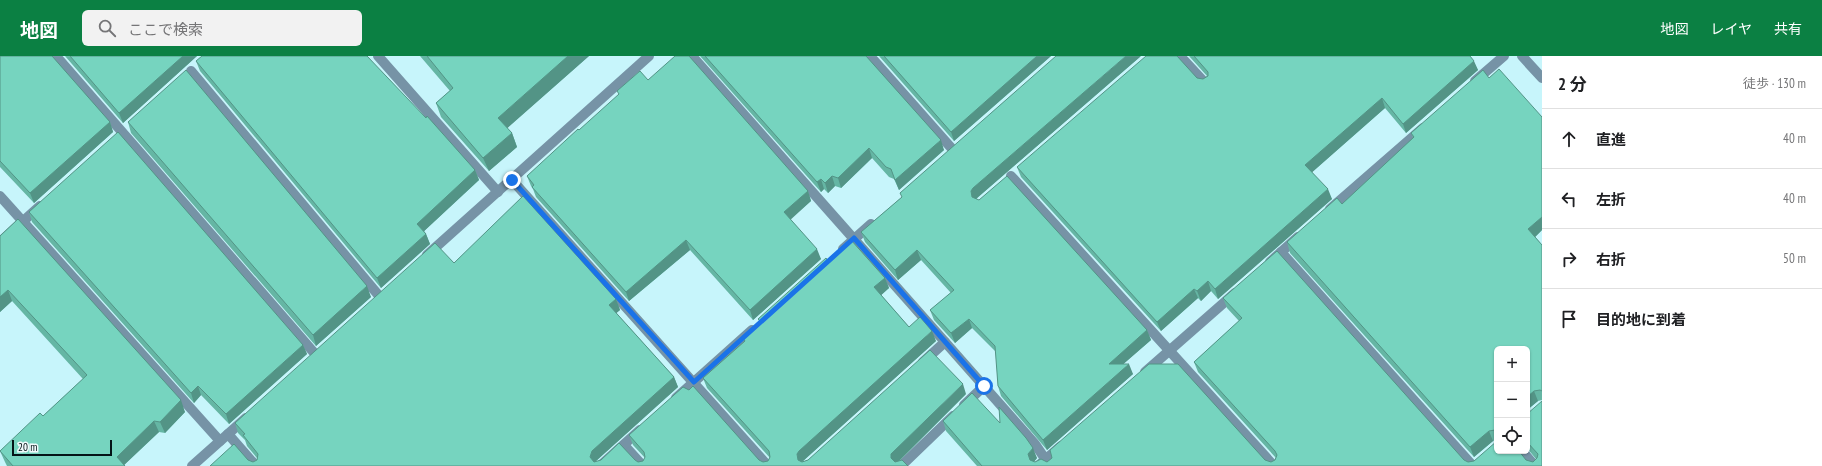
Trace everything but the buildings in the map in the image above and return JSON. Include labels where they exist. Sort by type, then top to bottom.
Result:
[{"type":"street","points":[[56,56],[316,355]]},
{"type":"street","points":[[378,56],[498,192]]},
{"type":"street","points":[[422,260],[650,56]]},
{"type":"street","points":[[692,56],[984,386],[1034,444],[1044,464],[1069,439]]},
{"type":"street","points":[[870,56],[954,151]]},
{"type":"street","points":[[1180,56],[1204,83]]},
{"type":"street","points":[[1470,86],[1504,56]]},
{"type":"street","points":[[1522,56],[1542,78]]},
{"type":"street","points":[[191,71],[380,297]]},
{"type":"street","points":[[1323,216],[1429,122]]},
{"type":"street","points":[[1001,185],[1014,174],[1274,466]]},
{"type":"street","points":[[512,180],[768,466]]},
{"type":"street","points":[[0,196],[224,437],[256,466]]},
{"type":"street","points":[[0,242],[46,201]]},
{"type":"street","points":[[833,258],[877,219]]},
{"type":"street","points":[[1264,267],[1305,231]]},
{"type":"street","points":[[1282,252],[1476,464]]},
{"type":"street","points":[[1140,377],[1240,288]]},
{"type":"street","points":[[670,403],[758,325]]},
{"type":"street","points":[[916,368],[945,342]]},
{"type":"street","points":[[901,466],[984,386]]},
{"type":"street","points":[[192,466],[251,413]]},
{"type":"street","points":[[600,466],[647,424]]},
{"type":"street","points":[[624,445],[643,466]]},
{"type":"street","points":[[1525,454],[1535,466]]},
{"type":"route","points":[[512,180],[694,382],[854,238],[984,386]]}]
